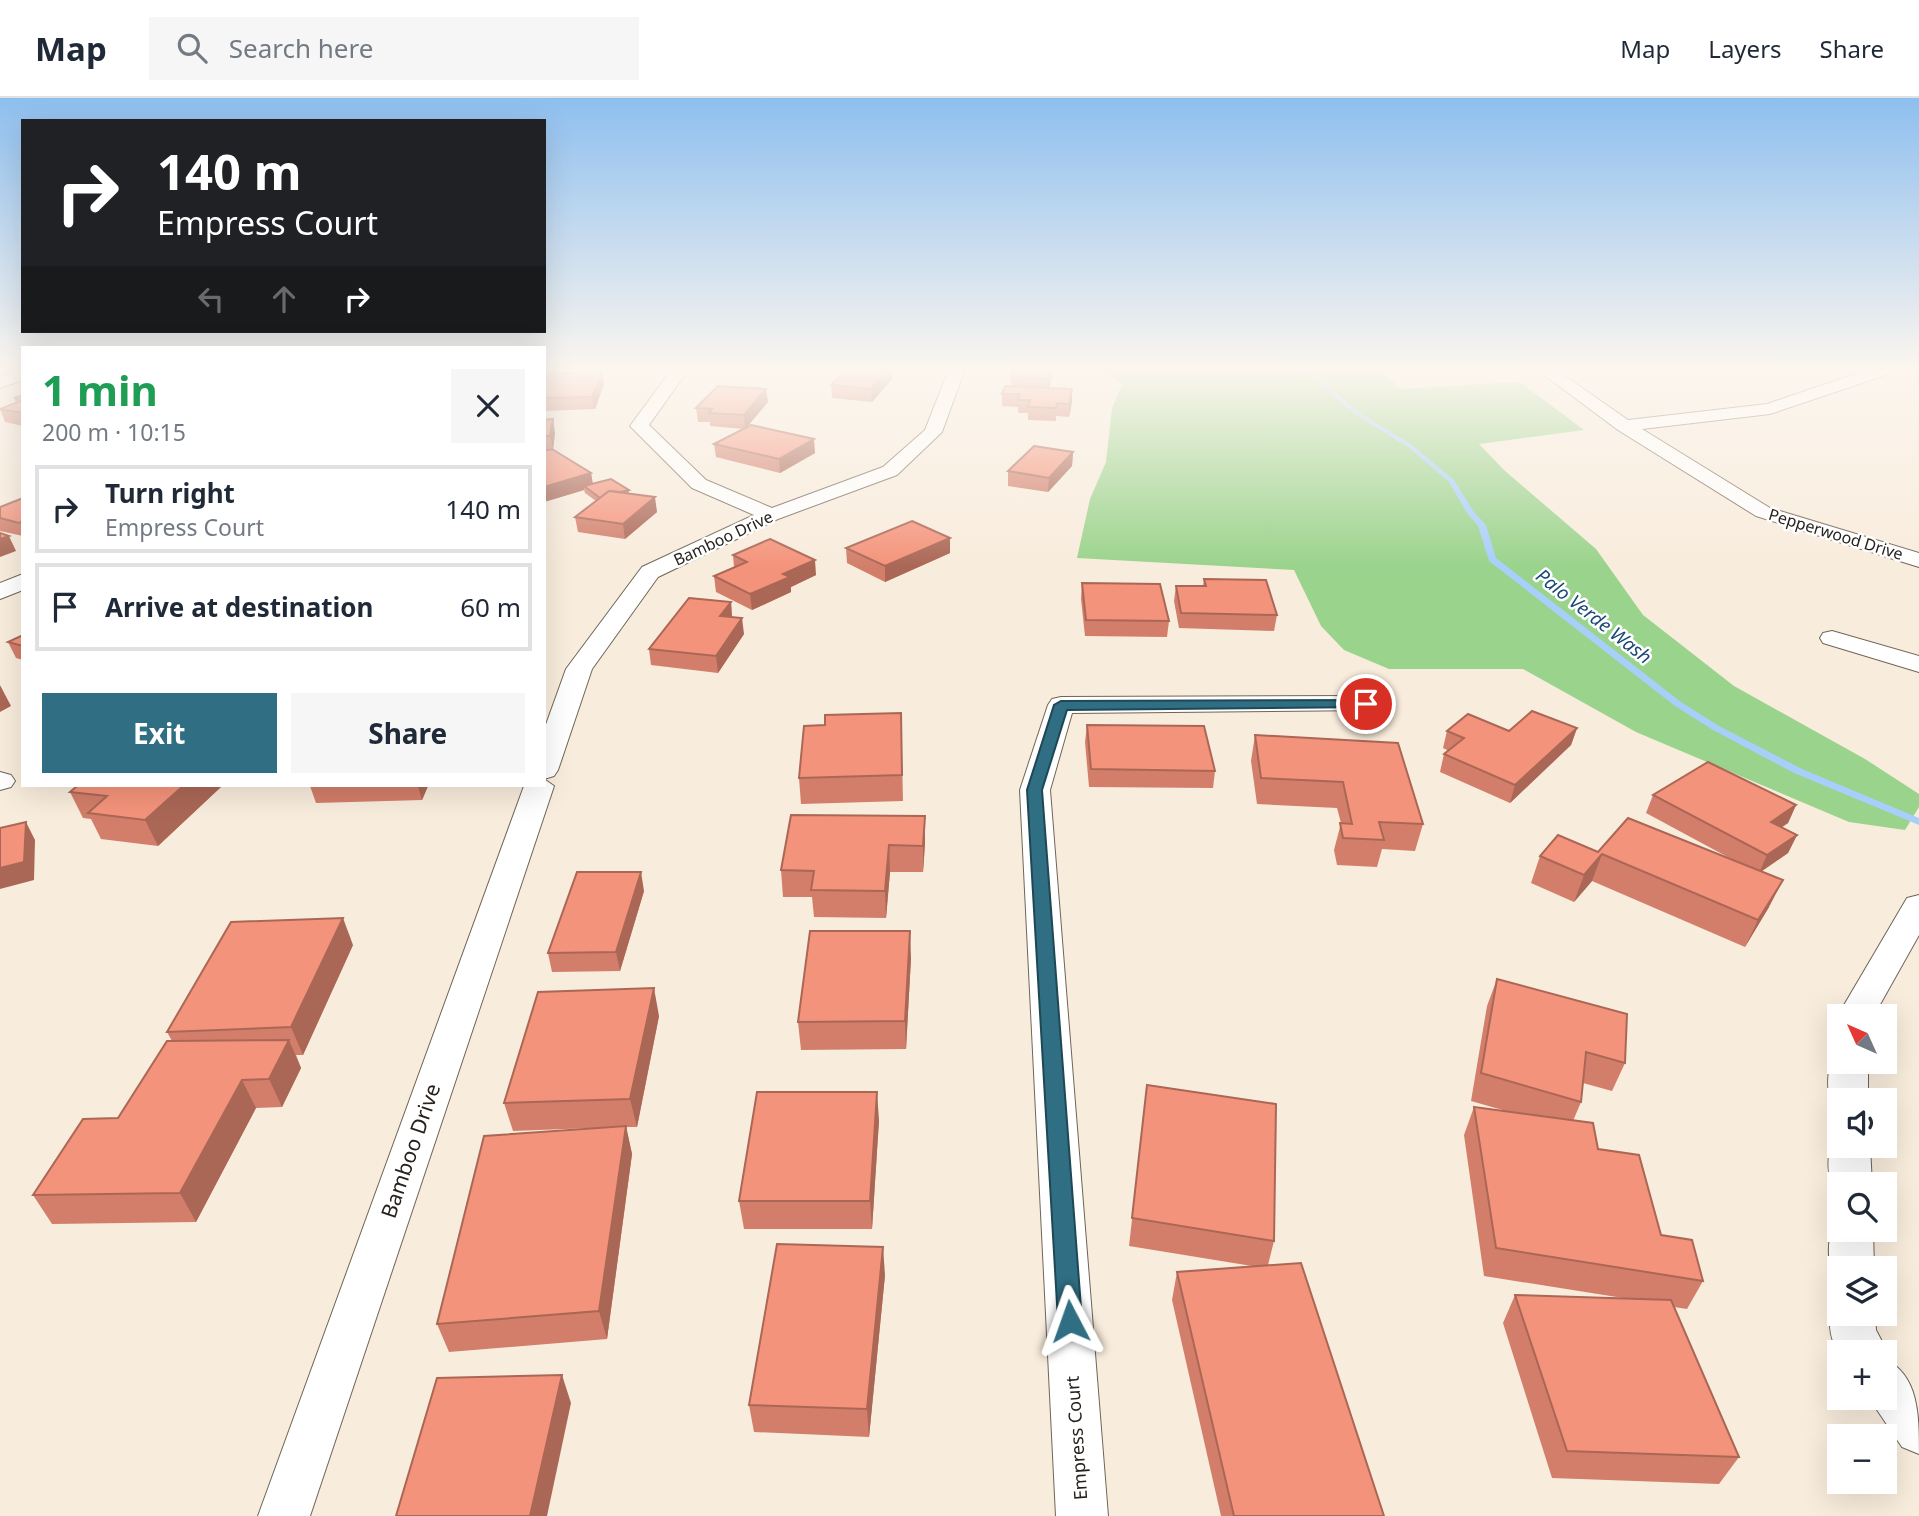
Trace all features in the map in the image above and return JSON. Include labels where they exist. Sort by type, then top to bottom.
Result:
[{"type":"street","points":[[648,435],[699,484],[771,515]]},
{"type":"street","name":"Bamboo Drive","points":[[546,764],[579,669],[650,572],[771,515],[890,471],[930,435]]},
{"type":"street","name":"Pepperwood Drive","points":[[1639,435],[1763,512],[1919,560]]},
{"type":"street","points":[[0,592],[21,582]]},
{"type":"street","points":[[1832,638],[1919,664]]},
{"type":"street","name":"Empress Court","points":[[1082,1516],[1035,790],[1061,705],[1366,704]]},
{"type":"street","name":"Bamboo Drive","points":[[284,1516],[539,787]]},
{"type":"street","points":[[1862,1004],[1919,906]]},
{"type":"street","points":[[1897,1398],[1919,1430]]},
{"type":"green space","points":[[1109,435],[1545,435],[1479,444],[1504,470],[1596,549],[1643,615],[1734,686],[1865,759],[1919,794],[1919,807],[1905,830],[1849,822],[1636,732],[1523,669],[1389,669],[1344,650],[1321,626],[1294,570],[1077,558],[1090,499],[1106,462]]},
{"type":"building","points":[[731,435],[797,435],[814,439],[779,459],[714,444]]},
{"type":"building","points":[[1034,446],[1073,452],[1049,478],[1008,471]]},
{"type":"building","points":[[552,449],[591,473],[546,486],[546,450]]},
{"type":"building","points":[[611,479],[629,490],[609,491],[600,498],[584,486]]},
{"type":"building","points":[[609,491],[655,497],[623,524],[575,517]]},
{"type":"building","points":[[21,499],[21,522],[0,518],[0,507]]},
{"type":"building","points":[[912,521],[950,538],[885,566],[846,548]]},
{"type":"building","points":[[770,539],[815,560],[783,574],[790,577],[750,594],[714,576],[747,562],[733,555]]},
{"type":"building","points":[[1204,579],[1266,580],[1277,615],[1181,613],[1176,586],[1206,586]]},
{"type":"building","points":[[1082,583],[1160,584],[1169,621],[1086,620]]},
{"type":"building","points":[[689,598],[731,602],[720,616],[742,618],[716,656],[649,649]]},
{"type":"building","points":[[21,636],[21,645],[8,642]]},
{"type":"building","points":[[1532,711],[1577,728],[1515,785],[1444,754],[1464,738],[1447,731],[1468,714],[1509,731]]},
{"type":"building","points":[[901,713],[902,775],[799,778],[804,726],[825,725],[825,715]]},
{"type":"building","points":[[1087,725],[1204,726],[1215,771],[1091,769]]},
{"type":"building","points":[[1255,735],[1398,743],[1423,824],[1379,822],[1384,840],[1343,838],[1340,823],[1352,824],[1343,782],[1261,778]]},
{"type":"building","points":[[1708,762],[1796,805],[1771,822],[1797,835],[1767,855],[1653,795]]},
{"type":"building","points":[[76,787],[182,787],[145,820],[88,813],[107,796],[70,792]]},
{"type":"building","points":[[791,815],[925,816],[923,846],[889,845],[885,891],[811,890],[814,871],[781,870]]},
{"type":"building","points":[[1628,818],[1783,880],[1758,920],[1602,854],[1584,875],[1540,856],[1558,835],[1598,852]]},
{"type":"building","points":[[26,822],[24,862],[0,868],[0,828]]},
{"type":"building","points":[[577,872],[641,872],[616,952],[548,953]]},
{"type":"building","points":[[343,918],[291,1027],[167,1032],[231,922]]},
{"type":"building","points":[[810,931],[910,931],[905,1021],[798,1022]]},
{"type":"building","points":[[1497,979],[1627,1014],[1625,1063],[1586,1052],[1581,1102],[1481,1073]]},
{"type":"building","points":[[654,988],[630,1099],[504,1103],[538,992]]},
{"type":"building","points":[[289,1040],[269,1079],[242,1080],[180,1193],[33,1195],[83,1119],[118,1118],[167,1041]]},
{"type":"building","points":[[1147,1085],[1276,1104],[1274,1241],[1132,1218]]},
{"type":"building","points":[[757,1092],[877,1092],[870,1201],[739,1201]]},
{"type":"building","points":[[1474,1107],[1593,1123],[1598,1149],[1639,1155],[1661,1235],[1692,1240],[1703,1281],[1496,1248]]},
{"type":"building","points":[[626,1126],[599,1311],[437,1324],[484,1136]]},
{"type":"building","points":[[777,1244],[883,1247],[867,1409],[749,1405]]},
{"type":"building","points":[[1301,1263],[1384,1516],[1234,1516],[1177,1272]]},
{"type":"building","points":[[1515,1295],[1671,1300],[1739,1457],[1567,1451]]},
{"type":"building","points":[[562,1375],[530,1516],[396,1516],[437,1378]]},
{"type":"waterway","name":"Palo Verde Wash","points":[[1392,435],[1410,446],[1452,481],[1471,513],[1482,525],[1492,559],[1678,704],[1716,728],[1798,771],[1919,822]]},
{"type":"route","points":[[1070,1321],[1035,790],[1061,705],[1366,704]]}]
